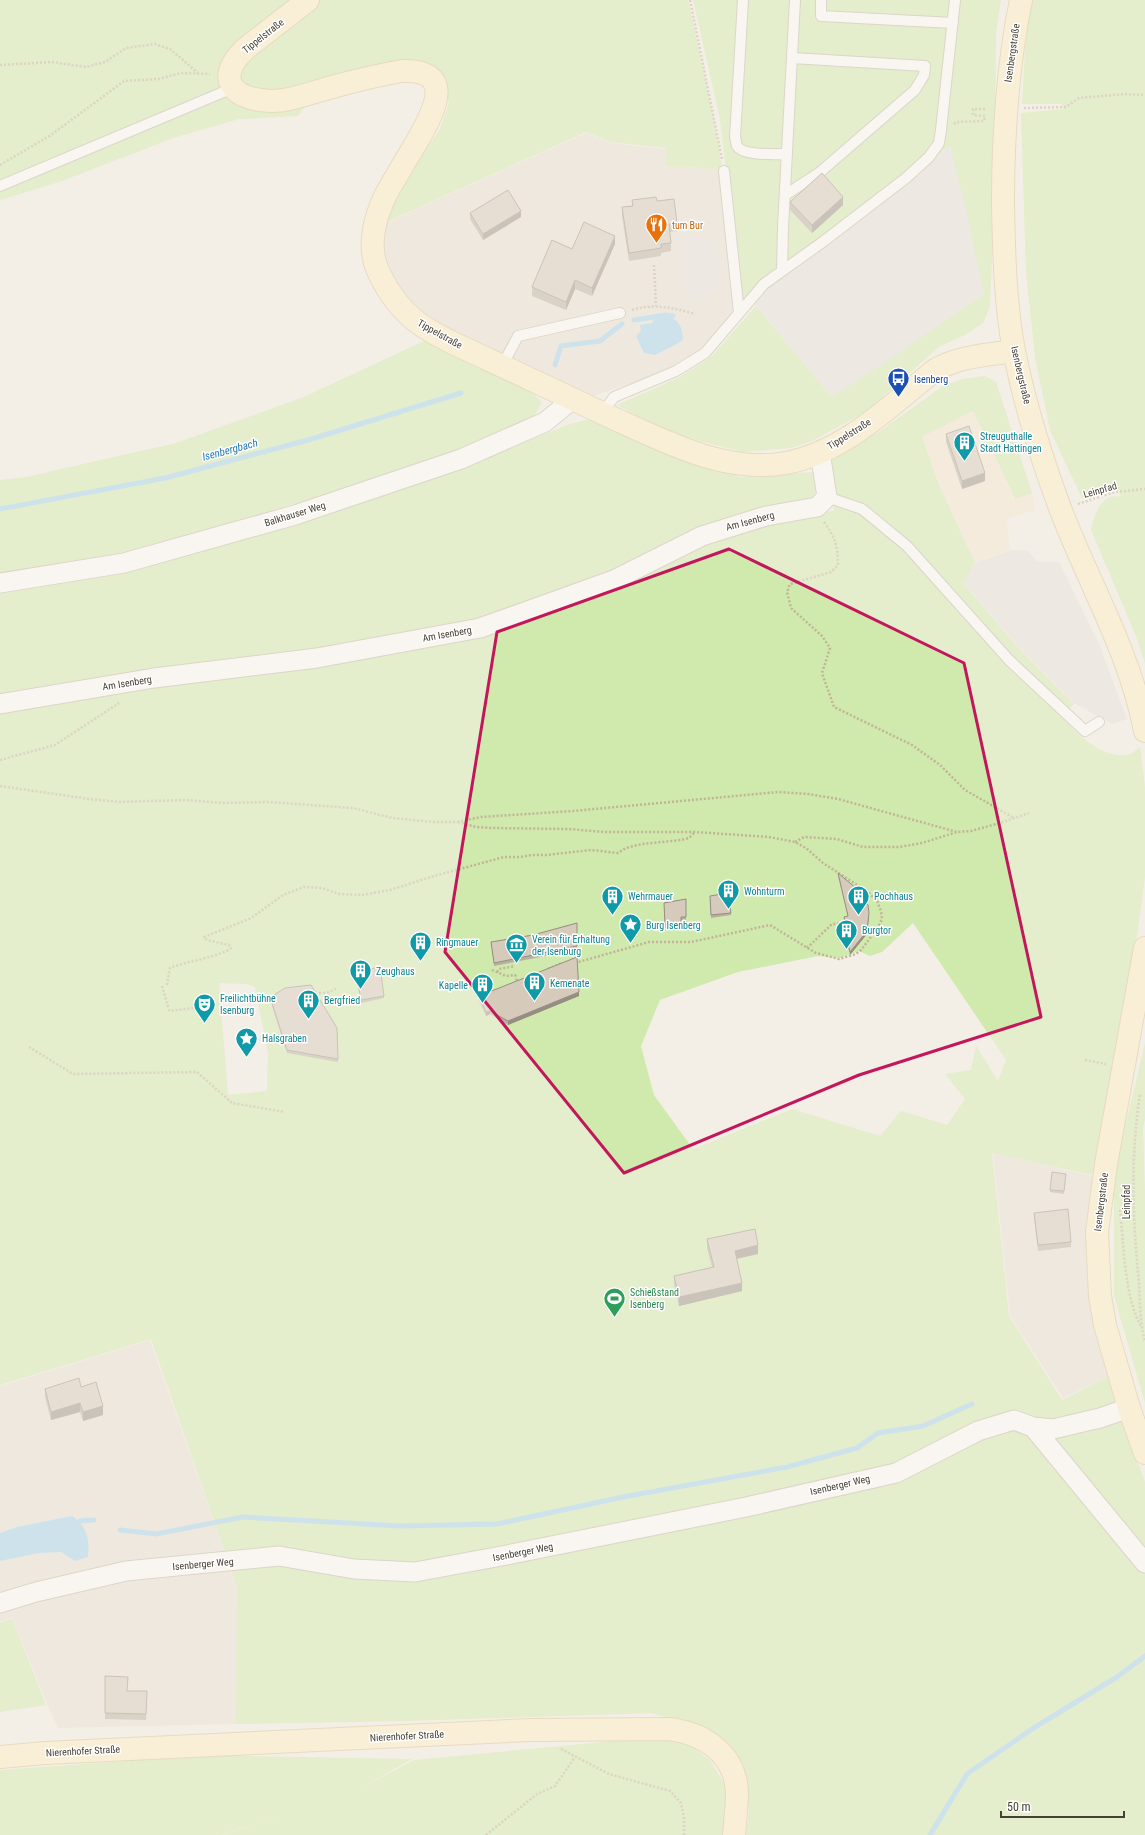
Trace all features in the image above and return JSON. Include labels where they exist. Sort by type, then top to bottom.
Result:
[{"type":"main road","name":"Tippelstraße","points":[[308,0],[245,49],[236,58],[231,69],[231,84],[238,93],[252,100],[288,100],[332,87],[402,71],[414,70],[431,78],[435,84],[437,99],[427,124],[385,198],[372,237],[375,265],[389,293],[401,308],[416,322],[434,333],[667,443],[706,456],[743,464],[766,465],[786,463],[820,452],[850,436],[935,370],[949,362],[965,358],[1014,351]]},
{"type":"main road","name":"Isenbergstraße","points":[[1021,0],[1007,87],[1003,149],[1004,262],[1014,351],[1035,435],[1061,510],[1110,624],[1129,674],[1145,731]]},
{"type":"main road","name":"Isenbergstraße","points":[[1145,948],[1106,1164],[1097,1232],[1100,1296],[1112,1353],[1145,1453]]},
{"type":"main road","name":"Nierenhofer Straße","points":[[0,1757],[44,1753],[522,1730],[683,1730],[697,1735],[711,1743],[722,1754],[730,1766],[737,1791],[734,1835]]},
{"type":"street","name":"Balkhauser Weg","points":[[0,583],[124,564],[295,515],[461,459],[546,422],[573,399]]},
{"type":"street","points":[[820,452],[822,502]]},
{"type":"street","name":"Am Isenberg","points":[[0,704],[154,678],[317,658],[480,628],[614,580],[702,536],[766,516],[822,502]]},
{"type":"street","name":"Isenberger Weg","points":[[0,1603],[36,1592],[126,1571],[279,1556],[354,1569],[415,1572],[507,1556],[746,1507],[896,1473],[978,1431],[1014,1420],[1033,1427],[1053,1429],[1100,1418],[1129,1408]]},
{"type":"street","points":[[1033,1427],[1145,1563]]},
{"type":"lane","points":[[743,0],[735,137],[736,145],[741,150],[748,152],[787,154]]},
{"type":"lane","points":[[782,269],[795,0]]},
{"type":"lane","points":[[822,0],[821,16],[953,23]]},
{"type":"lane","points":[[602,413],[614,397],[676,371],[705,353],[764,284],[782,269],[824,241],[906,178],[929,157],[939,143],[955,0]]},
{"type":"lane","points":[[785,195],[819,173],[914,90],[924,75],[925,66],[792,58]]},
{"type":"lane","points":[[0,186],[231,84]]},
{"type":"lane","points":[[724,171],[739,313]]},
{"type":"lane","points":[[502,366],[518,336],[620,313]]},
{"type":"lane","points":[[822,502],[862,509],[907,546],[1009,660],[1085,731],[1099,722]]},
{"type":"path","points":[[690,0],[716,120],[724,171]]},
{"type":"path","points":[[0,65],[52,62],[86,67],[105,62],[126,48],[155,44],[170,49],[198,73]]},
{"type":"path","points":[[0,165],[51,135],[124,81],[158,79],[181,73],[198,73],[212,74],[231,84]]},
{"type":"path","points":[[1023,108],[1066,107],[1079,98],[1125,94],[1145,95]]},
{"type":"path","points":[[939,143],[956,122],[984,121],[985,116],[973,115],[973,108],[992,109]]},
{"type":"path","points":[[654,265],[656,306]]},
{"type":"path","points":[[620,313],[636,308],[656,306],[677,308],[695,314]]},
{"type":"path","name":"Leinpfad","points":[[1061,510],[1115,492],[1145,490]]},
{"type":"path","points":[[822,502],[819,515],[831,532],[838,547],[838,565],[830,572],[790,584],[787,592],[791,608],[822,636],[830,648],[822,673],[834,707],[912,745],[940,765],[965,790],[1014,818]]},
{"type":"path","points":[[0,760],[55,744],[125,699]]},
{"type":"path","points":[[0,786],[112,801],[186,800],[223,803],[268,802],[354,808],[403,820],[457,822],[476,827],[569,829],[604,832],[695,832],[770,837],[795,842],[806,848],[823,863],[868,892],[877,901],[881,911],[882,919],[878,929],[861,950],[856,954],[839,959],[816,953],[807,948],[800,941],[770,925],[691,942],[649,942],[571,963]]},
{"type":"path","points":[[457,822],[481,817],[573,811],[778,792],[808,794],[838,799],[957,832]]},
{"type":"path","points":[[795,842],[804,837],[810,837],[837,839],[863,846],[899,847],[922,843],[957,832],[971,831],[1029,813]]},
{"type":"path","points":[[167,985],[170,968],[181,963],[222,953],[231,948],[229,944],[207,940],[204,937],[251,918],[283,895],[304,887],[322,888],[339,894],[362,895],[390,890],[434,876],[504,858],[591,850],[618,853],[626,848],[642,844],[689,838],[695,832]]},
{"type":"path","points":[[807,948],[832,924],[845,923]]},
{"type":"path","points":[[543,971],[558,964],[565,963]]},
{"type":"path","points":[[497,972],[499,968],[515,966]]},
{"type":"path","points":[[492,970],[506,976],[515,975],[519,985]]},
{"type":"path","points":[[162,986],[168,1010],[202,1007],[204,1014]]},
{"type":"path","points":[[308,994],[326,993],[336,989]]},
{"type":"path","points":[[29,1047],[73,1074],[197,1072],[232,1103],[285,1112]]},
{"type":"path","name":"Leinpfad","points":[[1140,1092],[1134,1158],[1135,1238],[1141,1326],[1145,1342]]},
{"type":"path","points":[[1120,1203],[1126,1272],[1134,1315],[1141,1326]]},
{"type":"path","points":[[486,1835],[537,1794],[555,1786],[575,1757],[609,1774],[670,1791],[681,1803],[684,1818],[684,1835]]},
{"type":"highlighted area","points":[[729,549],[964,663],[1041,1017],[859,1075],[624,1173],[445,952],[497,632]]},
{"type":"shaded area","points":[[586,133],[611,143],[666,149],[666,166],[723,169],[735,307],[722,326],[699,350],[672,366],[644,379],[593,396],[513,364],[439,326],[402,298],[387,273],[379,245],[381,225]]},
{"type":"shaded area","points":[[950,146],[966,210],[984,294],[886,362],[832,397],[753,302],[767,286]]},
{"type":"shaded area","points":[[688,235],[715,238],[720,280],[714,297],[701,300],[684,298],[681,255],[677,237]]},
{"type":"shaded area","points":[[973,411],[1014,499],[1032,493],[1035,510],[1007,519],[1010,549],[975,563],[939,485],[922,437]]},
{"type":"shaded area","points":[[1011,550],[1027,550],[1038,562],[1059,562],[1100,646],[1127,719],[1112,724],[1074,703],[1017,645],[964,583],[975,563]]},
{"type":"shaded area","points":[[993,1153],[1092,1176],[1091,1301],[1108,1377],[1063,1398],[1010,1316]]},
{"type":"shaded area","points":[[150,1340],[226,1556],[0,1596],[0,1386]]},
{"type":"shaded area","points":[[229,1566],[237,1587],[237,1724],[58,1728],[12,1617],[0,1622],[0,1611],[128,1577]]},
{"type":"green space","points":[[0,0],[688,0],[714,120],[722,169],[666,166],[666,148],[610,142],[586,132],[382,224],[402,181],[439,131],[449,103],[439,74],[320,84],[298,116],[239,119],[173,138],[62,181],[0,200]]},
{"type":"green space","points":[[693,0],[1001,0],[996,34],[994,210],[990,306],[983,323],[965,335],[940,346],[867,411],[812,441],[791,448],[743,452],[673,434],[617,405],[680,377],[712,356],[756,306],[832,397],[984,294],[950,146],[767,286],[753,302],[741,298],[720,119]]},
{"type":"green space","points":[[1033,0],[1145,0],[1145,663],[1136,636],[1091,530],[1093,521],[1102,503],[1109,497],[1121,496],[1117,487],[1105,488],[1082,498],[1050,430],[1035,357],[1026,272],[1021,113],[1063,109],[1062,104],[1022,104],[1026,31]]},
{"type":"green space","points":[[426,340],[527,388],[542,402],[533,419],[456,452],[320,496],[116,557],[0,576],[0,480],[26,477],[176,443],[304,397]]},
{"type":"green space","points":[[985,376],[996,382],[1032,493],[1015,499],[973,411],[922,437],[939,485],[975,563],[964,584],[1016,645],[1074,704],[1061,717],[1075,731],[1090,744],[1107,753],[1129,755],[1140,747],[1145,787],[1145,877],[1126,1015],[1092,1175],[992,1153],[1009,1316],[1062,1400],[1108,1377],[1145,1482],[1145,1835],[746,1835],[749,1811],[745,1777],[732,1748],[709,1731],[652,1713],[406,1721],[236,1724],[237,1587],[151,1339],[0,1385],[0,709],[483,632],[768,521],[794,522],[816,513],[834,511],[829,462],[880,431],[943,386],[963,379]],"holes":[[[913,923],[1006,1060],[998,1081],[976,1046],[971,1070],[945,1074],[965,1099],[947,1125],[901,1111],[880,1136],[792,1109],[693,1149],[654,1095],[641,1046],[660,1000],[738,972],[818,956],[840,958],[859,951],[870,956],[882,952]],[[219,983],[247,984],[255,987],[268,1054],[267,1091],[228,1095]]]},
{"type":"green space","points":[[594,418],[666,450],[740,477],[813,472],[818,486],[812,498],[612,577],[482,621],[316,653],[0,694],[0,593],[462,467],[570,424]]},
{"type":"green space","points":[[1145,1043],[1145,1119],[1143,1128],[1145,1192],[1145,1403],[1114,1296],[1114,1174]]},
{"type":"green space","points":[[12,1618],[46,1705],[0,1712],[0,1623]]},
{"type":"green space","points":[[646,1738],[687,1743],[710,1760],[726,1787],[724,1835],[223,1835],[298,1809],[221,1835],[0,1835],[0,1770],[128,1761],[129,1765],[129,1760],[188,1755],[412,1759],[359,1789],[414,1760]]},
{"type":"water","points":[[668,317],[678,322],[680,325],[683,340],[655,355],[644,353],[636,336],[641,331],[640,325],[652,323],[654,319]]},
{"type":"water","points":[[72,1516],[81,1524],[88,1539],[88,1557],[75,1561],[61,1552],[39,1553],[0,1561],[0,1533],[17,1527]]},
{"type":"building","points":[[822,173],[843,197],[812,225],[790,202]]},
{"type":"building","points":[[508,190],[521,211],[483,234],[470,213]]},
{"type":"building","points":[[656,197],[657,201],[674,199],[677,223],[669,224],[671,243],[661,244],[661,248],[629,253],[622,207],[633,206],[632,200]]},
{"type":"building","points":[[584,222],[615,236],[592,288],[575,280],[566,302],[532,287],[552,240],[572,249]]},
{"type":"building","name":"Streuguthalle Stadt Hattingen","points":[[969,426],[985,473],[962,481],[946,434]]},
{"type":"building","points":[[838,873],[857,889],[868,905],[869,913],[867,931],[850,952],[843,922],[845,921],[844,917],[848,916]]},
{"type":"building","points":[[728,893],[731,913],[711,915],[710,896]]},
{"type":"building","points":[[686,899],[686,917],[681,917],[681,925],[665,925],[664,903]]},
{"type":"building","points":[[577,923],[577,946],[494,963],[491,942],[533,935]]},
{"type":"building","points":[[577,957],[579,992],[508,1021],[490,1011],[486,1012],[479,996]]},
{"type":"building","points":[[380,967],[384,996],[361,1000],[356,972]]},
{"type":"building","points":[[311,985],[337,1028],[338,1059],[287,1050],[272,1003],[274,995],[285,988]]},
{"type":"building","points":[[1052,1172],[1066,1174],[1064,1191],[1050,1190]]},
{"type":"building","points":[[1068,1209],[1071,1242],[1038,1245],[1034,1213]]},
{"type":"building","name":"Schießstand Isenberg","points":[[755,1229],[758,1245],[735,1251],[742,1283],[679,1297],[674,1276],[714,1267],[707,1239]]},
{"type":"building","points":[[79,1378],[81,1387],[96,1382],[103,1406],[83,1412],[80,1403],[51,1412],[45,1389]]},
{"type":"building","points":[[105,1676],[128,1677],[127,1691],[147,1691],[146,1714],[105,1713]]},
{"type":"waterway","name":"Isenbergbach","points":[[634,320],[666,315],[673,316]]},
{"type":"waterway","name":"Isenbergbach","points":[[555,365],[561,346],[600,341],[622,324]]},
{"type":"waterway","name":"Isenbergbach","points":[[0,509],[165,478],[308,440],[461,393]]},
{"type":"waterway","points":[[120,1530],[156,1534],[243,1517],[400,1526],[497,1524],[623,1497],[787,1467],[857,1448],[878,1433],[923,1426],[972,1404]]},
{"type":"waterway","points":[[80,1521],[94,1520]]},
{"type":"waterway","points":[[930,1835],[967,1774],[1032,1729],[1117,1677],[1145,1656]]},
{"type":"place","name":"tum Bur","points":[[657,244]]},
{"type":"place","name":"Isenberg","points":[[899,398]]},
{"type":"place","name":"Streuguthalle Stadt Hattingen","points":[[965,462]]},
{"type":"place","name":"Wohnturm","points":[[729,910]]},
{"type":"place","name":"Wehrmauer","points":[[613,916]]},
{"type":"place","name":"Pochhaus","points":[[858,916]]},
{"type":"place","name":"Burg Isenberg","points":[[630,944]]},
{"type":"place","name":"Burgtor","points":[[846,950]]},
{"type":"place","name":"Ringmauer","points":[[420,962]]},
{"type":"place","name":"Verein für Erhaltung der Isenburg","points":[[517,964]]},
{"type":"place","name":"Zeughaus","points":[[360,990]]},
{"type":"place","name":"Kemenate","points":[[534,1002]]},
{"type":"place","name":"Kapelle","points":[[483,1004]]},
{"type":"place","name":"Bergfried","points":[[308,1020]]},
{"type":"place","name":"Freilichtbühne Isenburg","points":[[205,1024]]},
{"type":"place","name":"Halsgraben","points":[[246,1058]]},
{"type":"place","name":"Schießstand Isenberg","points":[[615,1318]]}]
